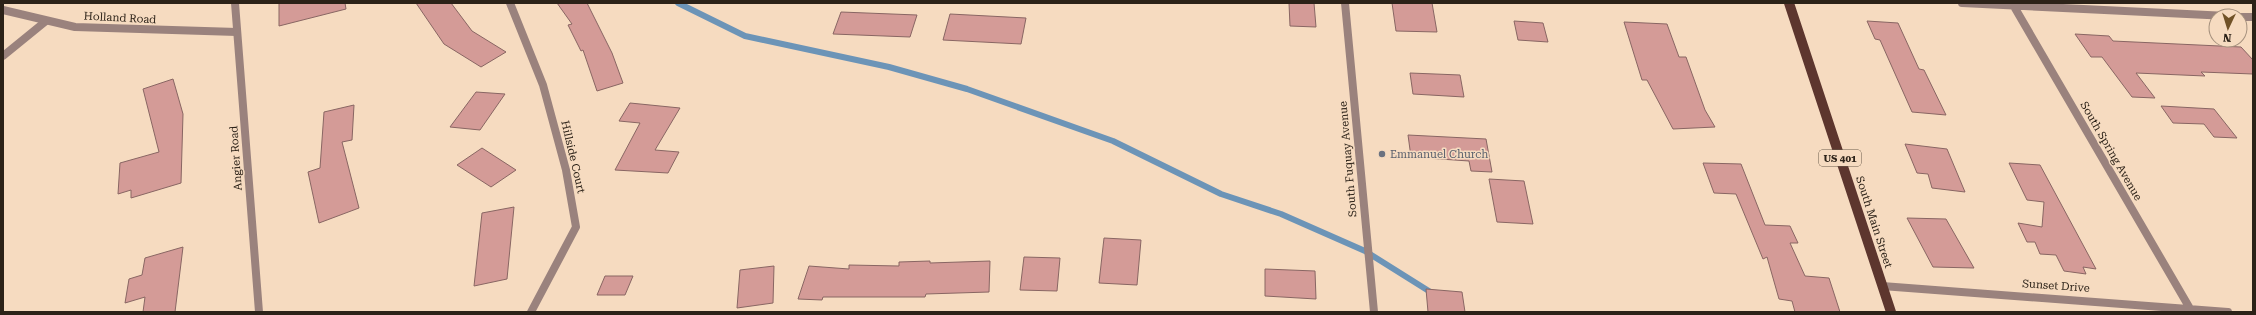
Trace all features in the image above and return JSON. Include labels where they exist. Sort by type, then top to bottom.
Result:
[{"type":"main road","name":"South Main Street","points":[[1789,3],[1891,312]]},
{"type":"street","name":"Angier Road","points":[[235,3],[259,312]]},
{"type":"street","name":"Hillside Court","points":[[510,3],[543,85],[566,170],[576,227],[532,312]]},
{"type":"street","name":"South Fuquay Avenue","points":[[1345,3],[1374,312]]},
{"type":"street","points":[[1962,3],[2013,4],[2208,15]]},
{"type":"street","name":"South Spring Avenue","points":[[2013,4],[2191,311]]},
{"type":"street","name":"Holland Road","points":[[3,10],[75,27],[237,32]]},
{"type":"street","points":[[3,56],[46,21]]},
{"type":"street","name":"Sunset Drive","points":[[1882,286],[2191,311],[2228,312]]},
{"type":"building","points":[[279,3],[345,3],[346,9],[279,26]]},
{"type":"building","points":[[416,3],[451,3],[472,31],[506,52],[481,67],[444,44]]},
{"type":"building","points":[[557,3],[587,3],[612,53],[623,83],[597,91],[583,50],[581,51],[568,25],[572,24]]},
{"type":"building","points":[[1289,3],[1314,3],[1316,27],[1290,26]]},
{"type":"building","points":[[1392,3],[1432,3],[1437,32],[1396,31]]},
{"type":"building","points":[[841,12],[917,15],[910,37],[833,34]]},
{"type":"building","points":[[950,14],[1026,18],[1021,44],[943,40]]},
{"type":"building","points":[[1514,21],[1543,23],[1548,42],[1518,40]]},
{"type":"building","points":[[1867,21],[1898,23],[1919,69],[1924,70],[1946,115],[1912,112],[1880,40],[1875,39]]},
{"type":"building","points":[[1624,22],[1667,24],[1679,57],[1686,57],[1705,110],[1715,127],[1673,129],[1647,80],[1642,80]]},
{"type":"building","points":[[2075,34],[2109,36],[2113,41],[2208,45],[2208,48],[2242,48],[2253,60],[2253,74],[2201,72],[2205,76],[2136,73],[2155,98],[2132,97],[2102,57],[2091,57]]},
{"type":"building","points":[[1410,73],[1460,75],[1464,97],[1413,94]]},
{"type":"building","points":[[173,79],[183,114],[181,183],[131,198],[131,190],[118,194],[120,163],[159,152],[143,89]]},
{"type":"building","points":[[476,92],[505,94],[480,130],[450,127]]},
{"type":"building","points":[[630,103],[680,108],[655,150],[679,152],[668,173],[615,170],[640,123],[619,121]]},
{"type":"building","points":[[354,105],[352,140],[342,142],[359,208],[319,223],[308,172],[320,168],[324,112]]},
{"type":"building","points":[[2161,106],[2214,109],[2237,138],[2214,137],[2204,124],[2173,123]]},
{"type":"building","points":[[1408,135],[1486,139],[1492,172],[1471,171],[1469,161],[1411,157]]},
{"type":"building","points":[[1905,144],[1947,149],[1965,192],[1932,188],[1928,174],[1917,173]]},
{"type":"building","points":[[482,148],[516,170],[491,187],[457,165]]},
{"type":"building","points":[[1703,163],[1741,164],[1765,225],[1790,226],[1798,243],[1790,243],[1805,276],[1829,278],[1840,312],[1795,312],[1792,301],[1779,299],[1767,257],[1763,259],[1736,194],[1714,193]]},
{"type":"building","points":[[2009,163],[2040,165],[2096,269],[2083,267],[2086,274],[2064,271],[2056,255],[2040,254],[2035,242],[2027,242],[2018,223],[2042,227],[2044,202],[2027,200]]},
{"type":"building","points":[[1489,179],[1524,181],[1533,224],[1497,222]]},
{"type":"building","points":[[514,207],[507,279],[474,286],[482,213]]},
{"type":"building","points":[[1907,218],[1946,219],[1974,268],[1933,267]]},
{"type":"building","points":[[1104,238],[1141,240],[1137,285],[1099,283]]},
{"type":"building","points":[[183,247],[175,312],[143,312],[145,297],[125,303],[129,279],[142,275],[145,258]]},
{"type":"building","points":[[1024,257],[1060,258],[1057,291],[1020,290]]},
{"type":"building","points":[[930,261],[930,263],[990,261],[989,292],[926,294],[925,297],[823,297],[822,300],[798,299],[809,266],[849,269],[849,265],[899,266],[899,262]]},
{"type":"building","points":[[774,266],[773,303],[737,308],[740,270]]},
{"type":"building","points":[[1265,269],[1315,271],[1316,299],[1265,296]]},
{"type":"building","points":[[605,276],[633,276],[625,295],[597,295]]},
{"type":"building","points":[[1426,289],[1462,292],[1465,312],[1428,312]]},
{"type":"waterway","points":[[678,3],[745,36],[889,67],[967,89],[1113,141],[1221,194],[1281,214],[1365,251],[1432,293]]},
{"type":"place","name":"Emmanuel Church","points":[[1382,154]]}]
